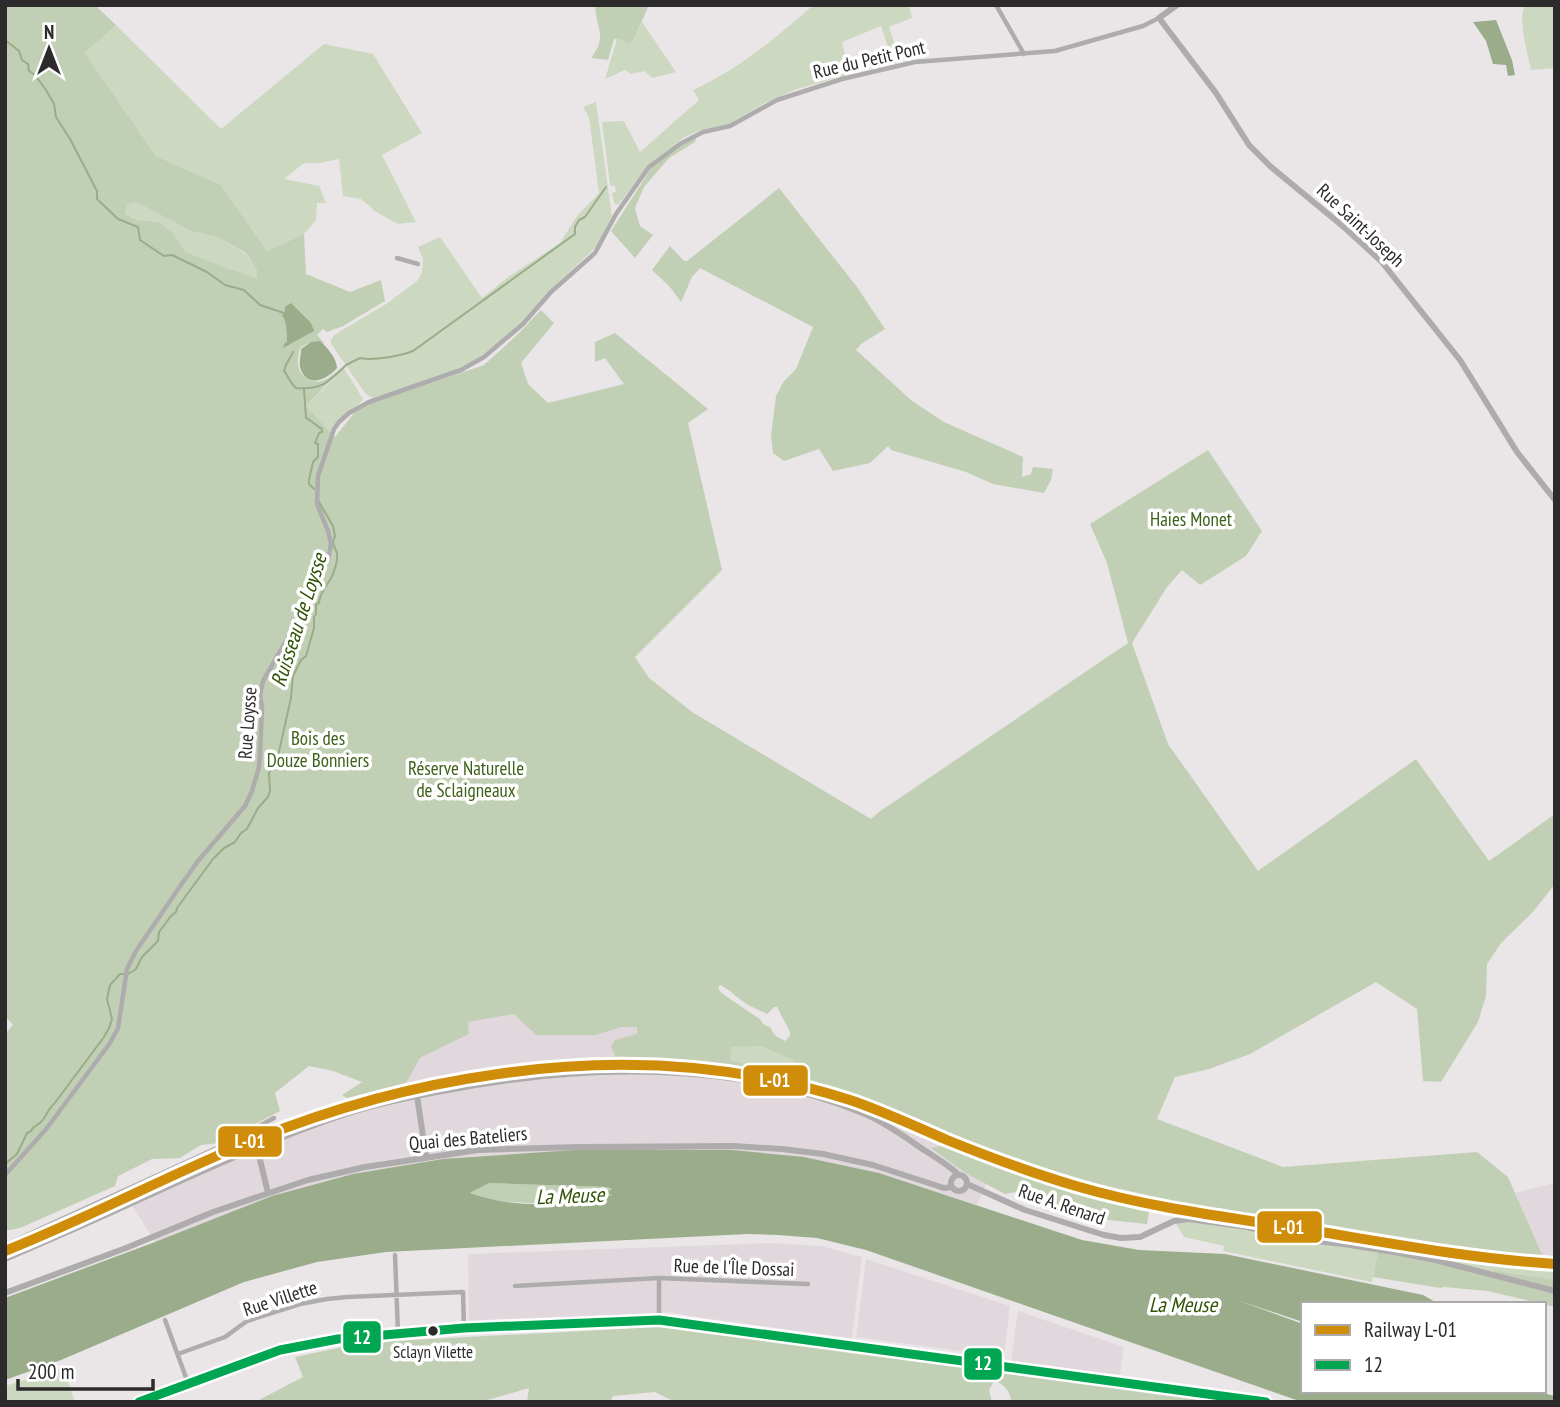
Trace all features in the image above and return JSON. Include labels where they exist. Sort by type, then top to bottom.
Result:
[{"type":"main road","points":[[138,1402],[280,1350],[311,1343],[398,1332],[659,1320],[1268,1402]]},
{"type":"street","points":[[996,5],[1024,54]]},
{"type":"street","name":"Rue du Petit Pont","points":[[609,225],[649,167],[661,158],[703,132],[730,126],[777,100],[842,79],[915,62],[1055,51],[1143,26],[1177,5]]},
{"type":"street","name":"Rue Saint-Joseph","points":[[1159,18],[1216,93],[1250,145],[1270,166],[1381,261],[1407,292],[1460,360],[1517,452],[1555,500]]},
{"type":"street","name":"Rue Loysse","points":[[5,1175],[47,1128],[110,1043],[118,1028],[126,975],[136,951],[198,861],[245,806],[252,791],[259,767],[262,681],[289,636],[330,554],[331,544],[317,497],[318,476],[334,429],[349,413],[369,402],[461,370],[484,357],[517,330],[551,292],[594,253],[609,225]]},
{"type":"street","points":[[397,258],[418,264]]},
{"type":"street","points":[[5,1258],[257,1147],[347,1113],[491,1082],[555,1076],[672,1072],[706,1075],[795,1092],[866,1114],[888,1125],[963,1175],[967,1184],[959,1191],[952,1188],[951,1179],[958,1174]]},
{"type":"street","points":[[417,1096],[426,1156]]},
{"type":"street","points":[[5,1245],[230,1142],[274,1118]]},
{"type":"street","name":"Quai des Bateliers","points":[[5,1293],[89,1263],[213,1212],[307,1180],[426,1156],[478,1150],[733,1146],[782,1149],[873,1165],[944,1188],[952,1188]]},
{"type":"street","points":[[257,1147],[268,1193]]},
{"type":"street","name":"Rue A. Renard","points":[[967,1184],[1024,1210],[1104,1236],[1140,1237],[1174,1221],[1189,1219],[1247,1227],[1295,1239],[1411,1255],[1555,1291]]},
{"type":"street","points":[[395,1255],[398,1332]]},
{"type":"street","name":"Rue de l'Île Dossai","points":[[659,1278],[659,1320]]},
{"type":"street","name":"Rue de l'Île Dossai","points":[[515,1286],[659,1278],[808,1284]]},
{"type":"street","name":"Rue Villette","points":[[178,1354],[225,1337],[247,1321],[300,1304],[327,1299],[463,1292],[464,1328]]},
{"type":"street","points":[[165,1320],[188,1383]]},
{"type":"shaded area","points":[[810,5],[909,5],[912,18],[889,27],[901,62],[894,64],[881,26],[842,42],[850,74],[797,89],[765,103],[729,124],[701,130],[683,138],[649,165],[618,205],[614,203],[612,193],[616,192],[615,186],[610,185],[602,122],[624,121],[640,152],[699,100],[693,90],[755,53],[811,7]]},
{"type":"shaded area","points":[[1525,5],[1555,5],[1555,68],[1531,70],[1522,18]]},
{"type":"shaded area","points":[[642,22],[676,72],[652,78],[644,71],[631,74],[625,70],[605,79],[617,39],[633,41]]},
{"type":"shaded area","points":[[116,25],[221,129],[324,44],[373,54],[422,133],[382,155],[416,222],[398,224],[376,212],[361,199],[343,196],[339,159],[304,163],[284,179],[319,186],[326,203],[317,203],[316,220],[304,234],[267,251],[221,185],[156,156],[85,53]]},
{"type":"shaded area","points":[[596,102],[612,216],[597,246],[550,290],[508,336],[475,360],[453,371],[375,398],[370,397],[331,344],[334,335],[386,304],[417,281],[422,272],[423,259],[418,247],[440,237],[482,298],[560,243],[577,216],[599,193],[589,117],[583,107]]},
{"type":"shaded area","points":[[136,202],[191,231],[217,237],[246,254],[257,270],[257,278],[186,252],[174,234],[159,222],[137,220],[125,214],[128,204]]},
{"type":"shaded area","points":[[344,368],[363,399],[341,418],[330,432],[306,406]]},
{"type":"shaded area","points":[[629,1009],[709,1065],[797,1081],[853,1098],[999,1158],[998,1165],[945,1145],[932,1148],[967,1174],[986,1184],[977,1205],[879,1173],[804,1157],[272,1196],[155,1242],[130,1202],[5,1257],[5,1248],[261,1132],[381,1095],[374,1068],[420,1058],[469,1034],[468,1022],[531,1011]]},
{"type":"shaded area","points":[[732,1046],[758,1046],[793,1060],[797,1081],[752,1073],[755,1068],[730,1060]]},
{"type":"shaded area","points":[[1555,1183],[1555,1270],[1474,1263],[1149,1211],[1151,1200],[1425,1246],[1506,1258],[1543,1259],[1515,1193]]},
{"type":"shaded area","points":[[1180,1214],[1474,1263],[1555,1270],[1555,1280],[1495,1270],[1491,1274],[1378,1250],[1372,1282],[1223,1251],[1224,1246],[1184,1237],[1174,1221]]},
{"type":"shaded area","points":[[772,1243],[821,1246],[862,1257],[852,1338],[670,1312],[469,1324],[468,1254]]},
{"type":"shaded area","points":[[866,1259],[1010,1306],[1004,1357],[856,1337]]},
{"type":"shaded area","points":[[1018,1311],[1124,1347],[1120,1375],[1011,1361]]},
{"type":"shaded area","points":[[63,1368],[75,1402],[5,1402],[5,1386]]},
{"type":"green space","name":"Bois des Douze Bonniers","points":[[5,5],[95,5],[116,25],[85,53],[156,156],[221,185],[267,251],[304,234],[306,274],[350,292],[381,280],[385,301],[343,326],[327,332],[323,329],[317,335],[325,344],[312,342],[300,348],[299,369],[311,381],[324,380],[343,367],[306,406],[335,437],[354,413],[369,404],[484,365],[541,310],[554,323],[521,363],[528,384],[548,403],[624,384],[605,358],[595,362],[595,342],[615,333],[708,409],[688,423],[722,570],[635,657],[649,678],[692,712],[871,819],[1128,643],[1107,563],[1090,524],[1208,450],[1262,531],[1246,556],[1200,585],[1182,570],[1167,587],[1132,643],[1168,744],[1258,871],[1416,759],[1489,861],[1555,814],[1555,884],[1532,913],[1501,943],[1487,964],[1486,996],[1478,1022],[1441,1082],[1423,1081],[1417,1009],[1376,982],[1250,1054],[1209,1069],[1175,1077],[1157,1119],[1283,1167],[1477,1152],[1508,1177],[1544,1259],[1506,1258],[1425,1246],[1151,1200],[1147,1224],[1108,1220],[1015,1192],[1005,1194],[967,1174],[931,1148],[945,1145],[998,1165],[999,1157],[853,1098],[797,1081],[793,1060],[759,1046],[732,1047],[730,1060],[755,1067],[752,1073],[685,1064],[617,1061],[611,1046],[615,1040],[637,1034],[637,1027],[621,1027],[596,1035],[536,1035],[514,1014],[468,1022],[469,1034],[420,1058],[406,1083],[347,1098],[342,1095],[362,1082],[333,1071],[309,1066],[275,1093],[280,1111],[219,1143],[201,1145],[180,1158],[152,1159],[118,1176],[115,1186],[20,1228],[5,1231],[5,1034],[13,1025],[5,1016]],"holes":[[[136,202],[191,231],[217,237],[246,253],[257,270],[257,278],[186,252],[174,234],[159,222],[137,220],[125,214],[128,204]],[[720,985],[767,1014],[777,1007],[790,1036],[785,1041],[776,1036],[761,1020],[723,994],[718,989]]]},
{"type":"green space","points":[[595,5],[649,5],[633,41],[628,43],[614,39],[608,60],[591,58],[600,38]]},
{"type":"green space","points":[[696,138],[695,142],[669,158],[644,187],[635,208],[640,226],[653,235],[635,258],[611,231],[652,167],[677,148]]},
{"type":"green space","points":[[779,188],[857,287],[885,329],[856,350],[912,401],[944,422],[1023,457],[1022,477],[1031,474],[1033,467],[1053,469],[1044,493],[993,484],[966,472],[891,450],[888,446],[870,463],[833,471],[819,449],[784,461],[773,453],[771,436],[776,396],[784,381],[796,369],[813,327],[700,268],[692,277],[681,302],[652,270],[670,246],[687,261]]},
{"type":"green space","points":[[488,1183],[608,1187],[612,1188],[611,1190],[593,1192],[613,1196],[561,1205],[494,1201],[469,1194]]},
{"type":"green space","points":[[1378,1250],[1491,1274],[1495,1270],[1555,1280],[1555,1307],[1546,1305],[1546,1302],[1534,1302],[1488,1291],[1440,1288],[1373,1277]]},
{"type":"green space","points":[[658,1327],[1239,1402],[1011,1402],[1006,1388],[994,1381],[989,1390],[992,1402],[675,1402],[655,1392],[613,1396],[610,1402],[527,1402],[529,1388],[481,1402],[255,1402],[303,1377],[295,1357],[343,1347],[393,1341]]},
{"type":"water","points":[[1496,20],[1515,75],[1508,76],[1506,65],[1493,64],[1486,41],[1473,22]]},
{"type":"water","points":[[291,303],[311,323],[314,331],[283,348],[287,335],[282,315],[285,307]]},
{"type":"water","points":[[320,341],[333,357],[337,368],[322,379],[312,380],[303,374],[300,367],[301,349],[311,342]]},
{"type":"water","name":"La Meuse","points":[[589,1149],[732,1150],[804,1157],[879,1173],[1082,1240],[1139,1250],[1225,1254],[1423,1295],[1435,1302],[1301,1302],[1301,1321],[1237,1300],[1301,1323],[1301,1393],[1542,1393],[1555,1396],[1555,1402],[1302,1402],[866,1250],[817,1238],[747,1234],[386,1252],[317,1262],[244,1282],[61,1360],[5,1380],[5,1298],[272,1196],[353,1174],[443,1159]],"holes":[[[489,1183],[612,1189],[593,1192],[591,1196],[612,1195],[578,1202],[541,1204],[504,1202],[470,1193]]]},
{"type":"waterway","points":[[5,40],[19,51],[22,60],[28,64],[29,71],[46,90],[54,104],[56,117],[97,191],[97,199],[118,219],[138,227],[140,240],[164,256],[172,255],[207,272],[225,285],[244,290],[260,305],[284,313]]},
{"type":"waterway","name":"Ruisseau de Loysse","points":[[346,365],[360,358],[386,358],[413,351],[575,234],[579,220],[585,217],[606,187]]},
{"type":"waterway","name":"Ruisseau de Loysse","points":[[293,352],[284,371],[296,388],[312,388],[323,384],[345,366]]},
{"type":"waterway","name":"Ruisseau de Loysse","points":[[304,389],[306,418],[322,429],[315,443],[318,444],[318,457],[313,462],[309,480],[314,489]]},
{"type":"waterway","name":"Ruisseau de Loysse","points":[[5,1164],[17,1154],[27,1133],[42,1121],[104,1037],[112,1019],[107,999],[110,985],[120,974],[128,974],[136,969],[142,957],[158,941],[159,932],[213,859],[247,829],[258,808],[268,797],[269,773],[278,756],[293,676],[306,656],[314,628],[316,604],[319,603],[337,562],[333,526],[319,502]]},
{"type":"rail line","name":"L-01","points":[[5,1251],[249,1142],[340,1109],[434,1085],[498,1074],[631,1065],[720,1071],[807,1088],[862,1104],[995,1159],[1076,1186],[1135,1201],[1435,1250],[1555,1264]]},
{"type":"transit line","name":"12","points":[[139,1402],[280,1350],[338,1339],[464,1328],[659,1320],[1266,1402]]},
{"type":"place","name":"Sclayn Vilette","points":[[433,1331]]},
{"type":"park label","name":"Haies Monet","points":[[1191,519]]},
{"type":"park label","name":"Réserve Naturelle de Sclaigneaux","points":[[466,779]]}]
